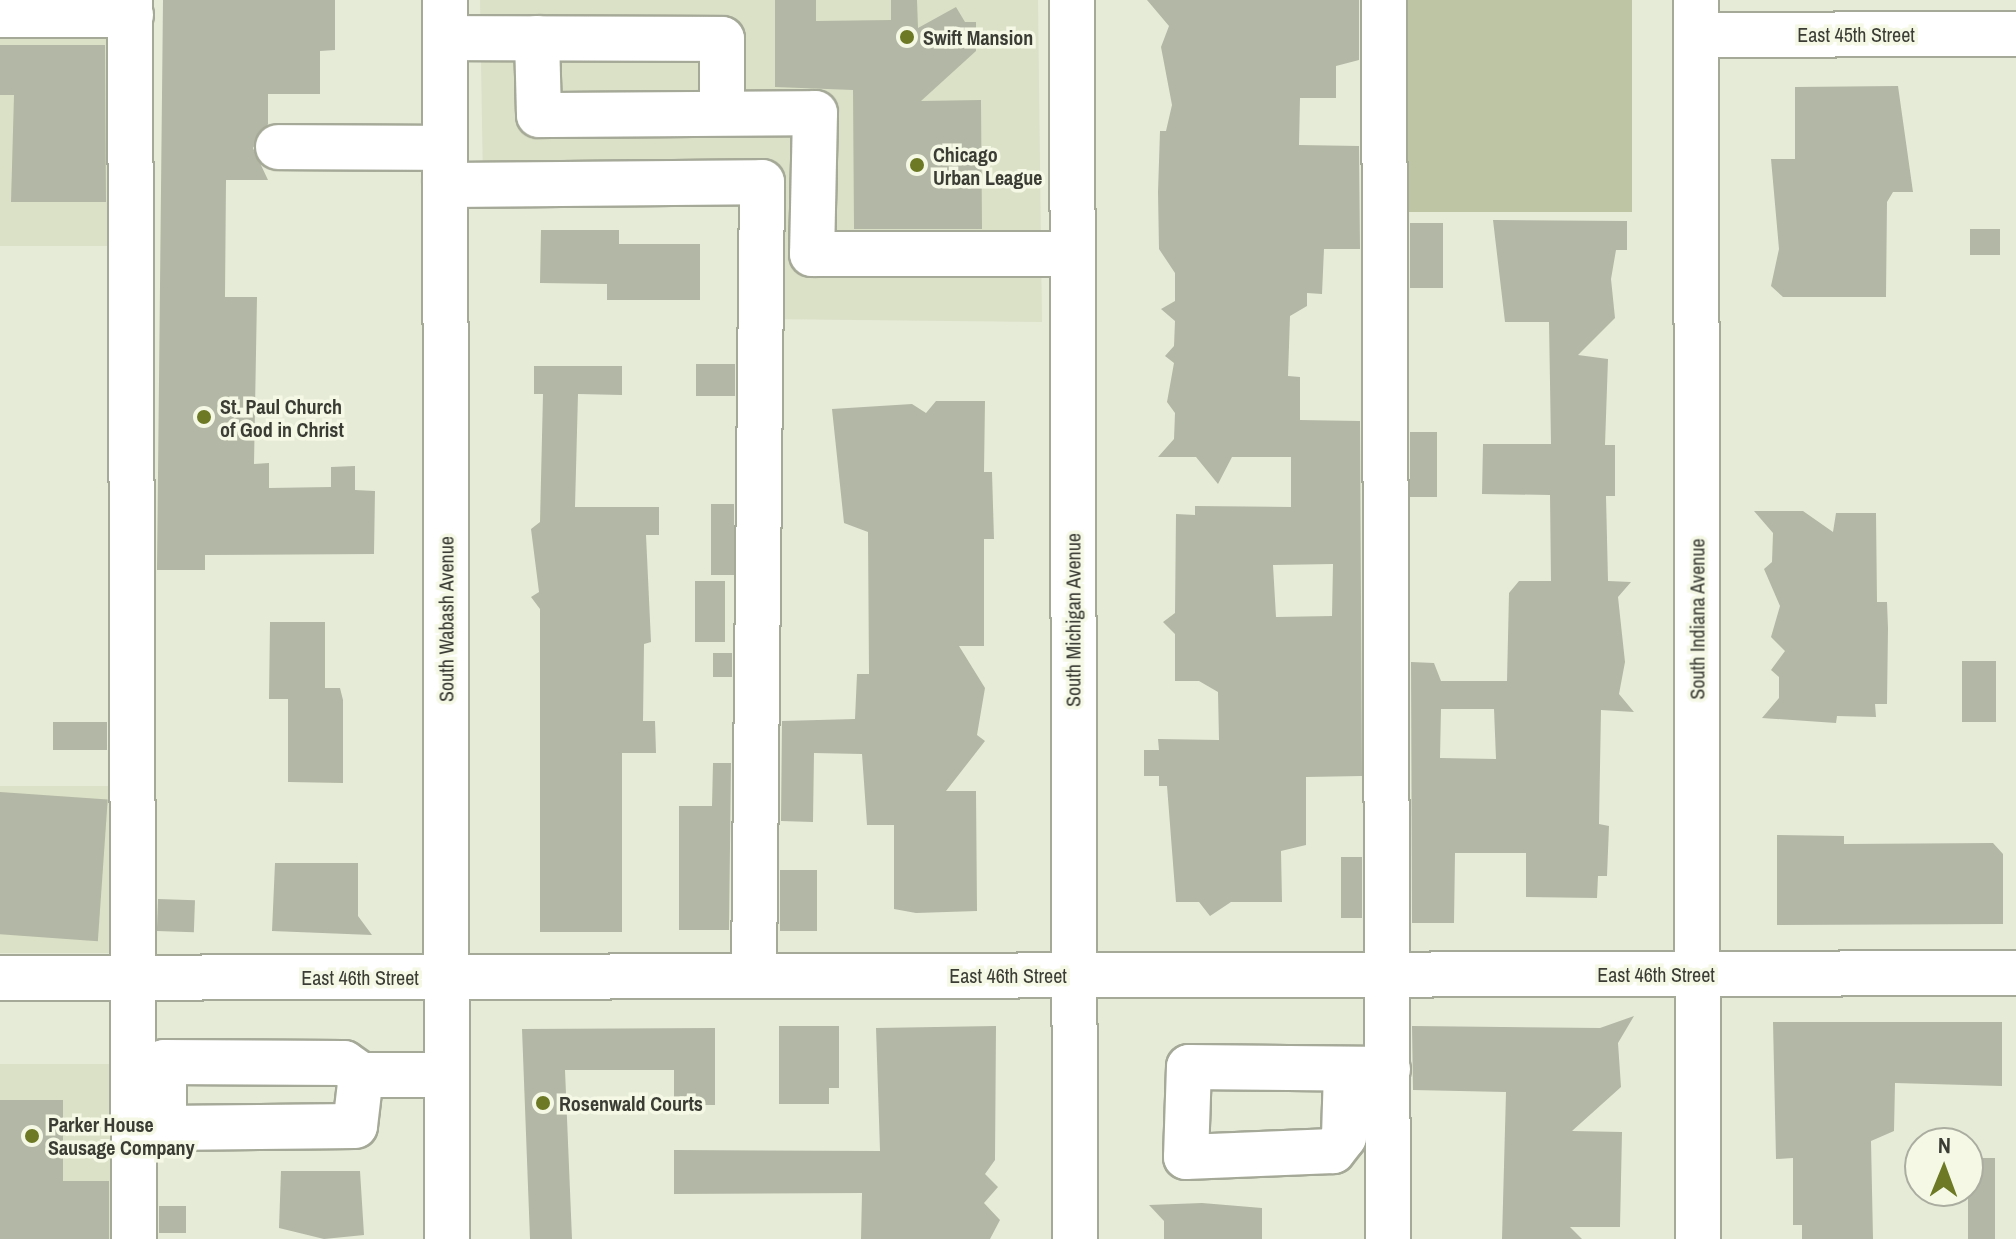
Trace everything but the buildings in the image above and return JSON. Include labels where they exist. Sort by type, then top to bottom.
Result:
[{"type":"street","name":"South Michigan Avenue","points":[[1072,0],[1075,1239]]},
{"type":"street","points":[[1384,0],[1388,974],[1367,1070],[1388,1239]]},
{"type":"street","points":[[0,15],[130,8],[134,1239]]},
{"type":"street","name":"East 45th Street","points":[[1696,17],[2016,34]]},
{"type":"street","name":"South Indiana Avenue","points":[[1696,17],[1698,1239]]},
{"type":"street","points":[[445,19],[537,38],[722,39],[722,113]]},
{"type":"street","name":"South Wabash Avenue","points":[[445,19],[447,1239]]},
{"type":"street","points":[[537,38],[539,115],[815,113],[812,254],[1073,254]]},
{"type":"street","points":[[278,147],[445,167],[762,182],[754,976]]},
{"type":"street","name":"East 46th Street","points":[[0,978],[2016,973]]},
{"type":"street","points":[[361,1075],[447,1075]]},
{"type":"shaded area","points":[[0,0],[130,0],[130,246],[0,246]]},
{"type":"shaded area","points":[[480,0],[1038,0],[1042,322],[761,319],[762,183],[483,185]]},
{"type":"shaded area","points":[[1401,0],[1632,0],[1632,212],[1401,212]]},
{"type":"shaded area","points":[[0,786],[133,786],[133,953],[0,953]]},
{"type":"shaded area","points":[[0,1064],[134,1064],[134,1239],[0,1239]]},
{"type":"place","name":"Swift Mansion","points":[[907,37]]},
{"type":"place","name":"Chicago Urban League","points":[[917,165]]},
{"type":"place","name":"St. Paul Church of God in Christ","points":[[204,417]]},
{"type":"place","name":"Rosenwald Courts","points":[[543,1103]]},
{"type":"place","name":"Parker House Sausage Company","points":[[32,1136]]}]
